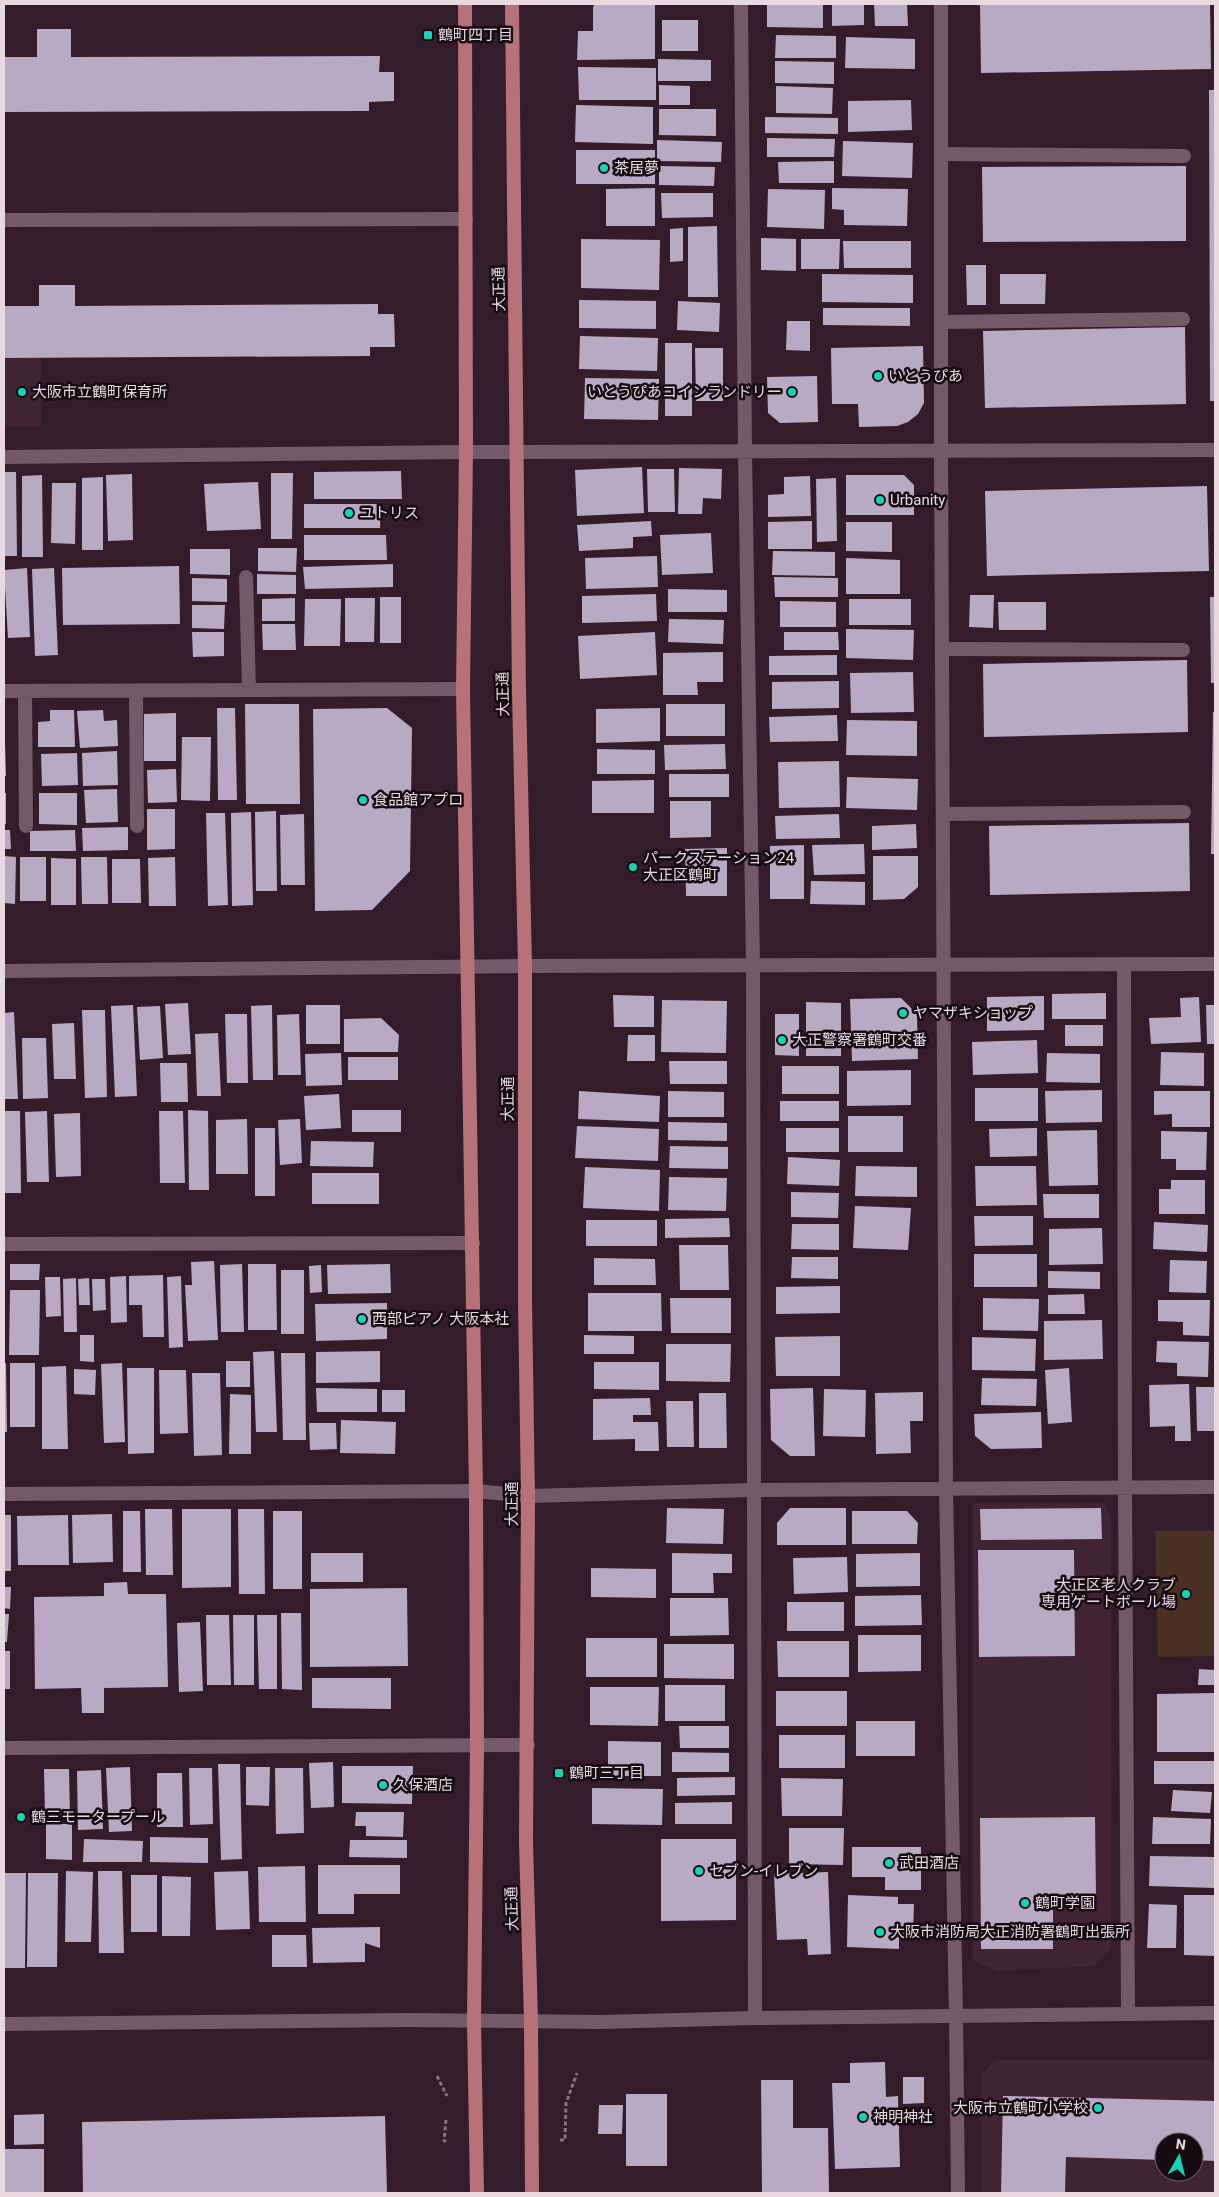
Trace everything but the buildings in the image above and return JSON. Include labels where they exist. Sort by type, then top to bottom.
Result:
[{"type":"main road","points":[[466,4],[466,452],[463,689],[476,1491],[477,1746],[474,2021],[477,2193]]},
{"type":"main road","name":"大正通","points":[[512,4],[525,966],[524,1300],[528,1496],[526,1842],[532,2021],[532,2193]]},
{"type":"street","points":[[741,4],[745,452],[753,966],[755,2018]]},
{"type":"street","points":[[941,4],[941,452],[945,966],[946,1489],[958,2193]]},
{"type":"street","points":[[941,154],[1184,156]]},
{"type":"street","points":[[4,220],[466,219]]},
{"type":"street","points":[[941,322],[1183,319]]},
{"type":"street","points":[[4,457],[466,452],[1215,450]]},
{"type":"street","points":[[246,577],[249,690]]},
{"type":"street","points":[[942,649],[1183,650]]},
{"type":"street","points":[[4,691],[463,689]]},
{"type":"street","points":[[25,691],[26,826]]},
{"type":"street","points":[[136,691],[137,826]]},
{"type":"street","points":[[944,814],[1184,812]]},
{"type":"street","points":[[4,970],[1215,964]]},
{"type":"street","points":[[1124,965],[1128,2014]]},
{"type":"street","points":[[4,1244],[473,1243]]},
{"type":"street","points":[[4,1494],[476,1491],[528,1496],[753,1490],[1215,1487]]},
{"type":"street","points":[[4,1748],[528,1745]]},
{"type":"street","points":[[4,2024],[601,2022],[755,2018],[1215,2013]]},
{"type":"path","points":[[565,2140],[566,2103],[577,2073]]},
{"type":"path","points":[[437,2076],[448,2099]]},
{"type":"path","points":[[444,2141],[447,2116]]},
{"type":"shaded area","name":"大阪市立鶴町保育所","points":[[4,358],[41,358],[41,426],[4,426]]},
{"type":"shaded area","points":[[973,1503],[1104,1503],[1111,1517],[1111,1948],[1095,1966],[997,1971],[973,1960]]},
{"type":"shaded area","name":"大正区老人クラブ 専用ゲートボール場","points":[[1155,1531],[1215,1531],[1215,1656],[1158,1657]]},
{"type":"shaded area","name":"大阪市立鶴町小学校","points":[[995,2060],[1215,2060],[1215,2193],[982,2193],[981,2075]]},
{"type":"place","name":"鶴町四丁目","points":[[428,35]]},
{"type":"place","name":"茶居夢","points":[[604,168]]},
{"type":"place","name":"いとうぴあ","points":[[878,376]]},
{"type":"place","name":"大阪市立鶴町保育所","points":[[22,392]]},
{"type":"place","name":"いとうぴあコインランドリー","points":[[792,392]]},
{"type":"place","name":"Urbanity","points":[[880,500]]},
{"type":"place","name":"ユトリス","points":[[349,513]]},
{"type":"place","name":"食品館アプロ","points":[[363,800]]},
{"type":"place","name":"パークステーション24 大正区鶴町","points":[[633,867]]},
{"type":"place","name":"ヤマザキショップ","points":[[903,1013]]},
{"type":"place","name":"大正警察署鶴町交番","points":[[782,1040]]},
{"type":"place","name":"西部ピアノ 大阪本社","points":[[362,1319]]},
{"type":"place","name":"大正区老人クラブ 専用ゲートボール場","points":[[1186,1594]]},
{"type":"place","name":"鶴町三丁目","points":[[559,1773]]},
{"type":"place","name":"久保酒店","points":[[383,1785]]},
{"type":"place","name":"鶴三モータープール","points":[[21,1817]]},
{"type":"place","name":"武田酒店","points":[[889,1863]]},
{"type":"place","name":"セブン-イレブン","points":[[699,1871]]},
{"type":"place","name":"鶴町学園","points":[[1025,1903]]},
{"type":"place","name":"大阪市消防局大正消防署鶴町出張所","points":[[880,1932]]},
{"type":"place","name":"大阪市立鶴町小学校","points":[[1098,2108]]},
{"type":"place","name":"神明神社","points":[[863,2117]]}]
